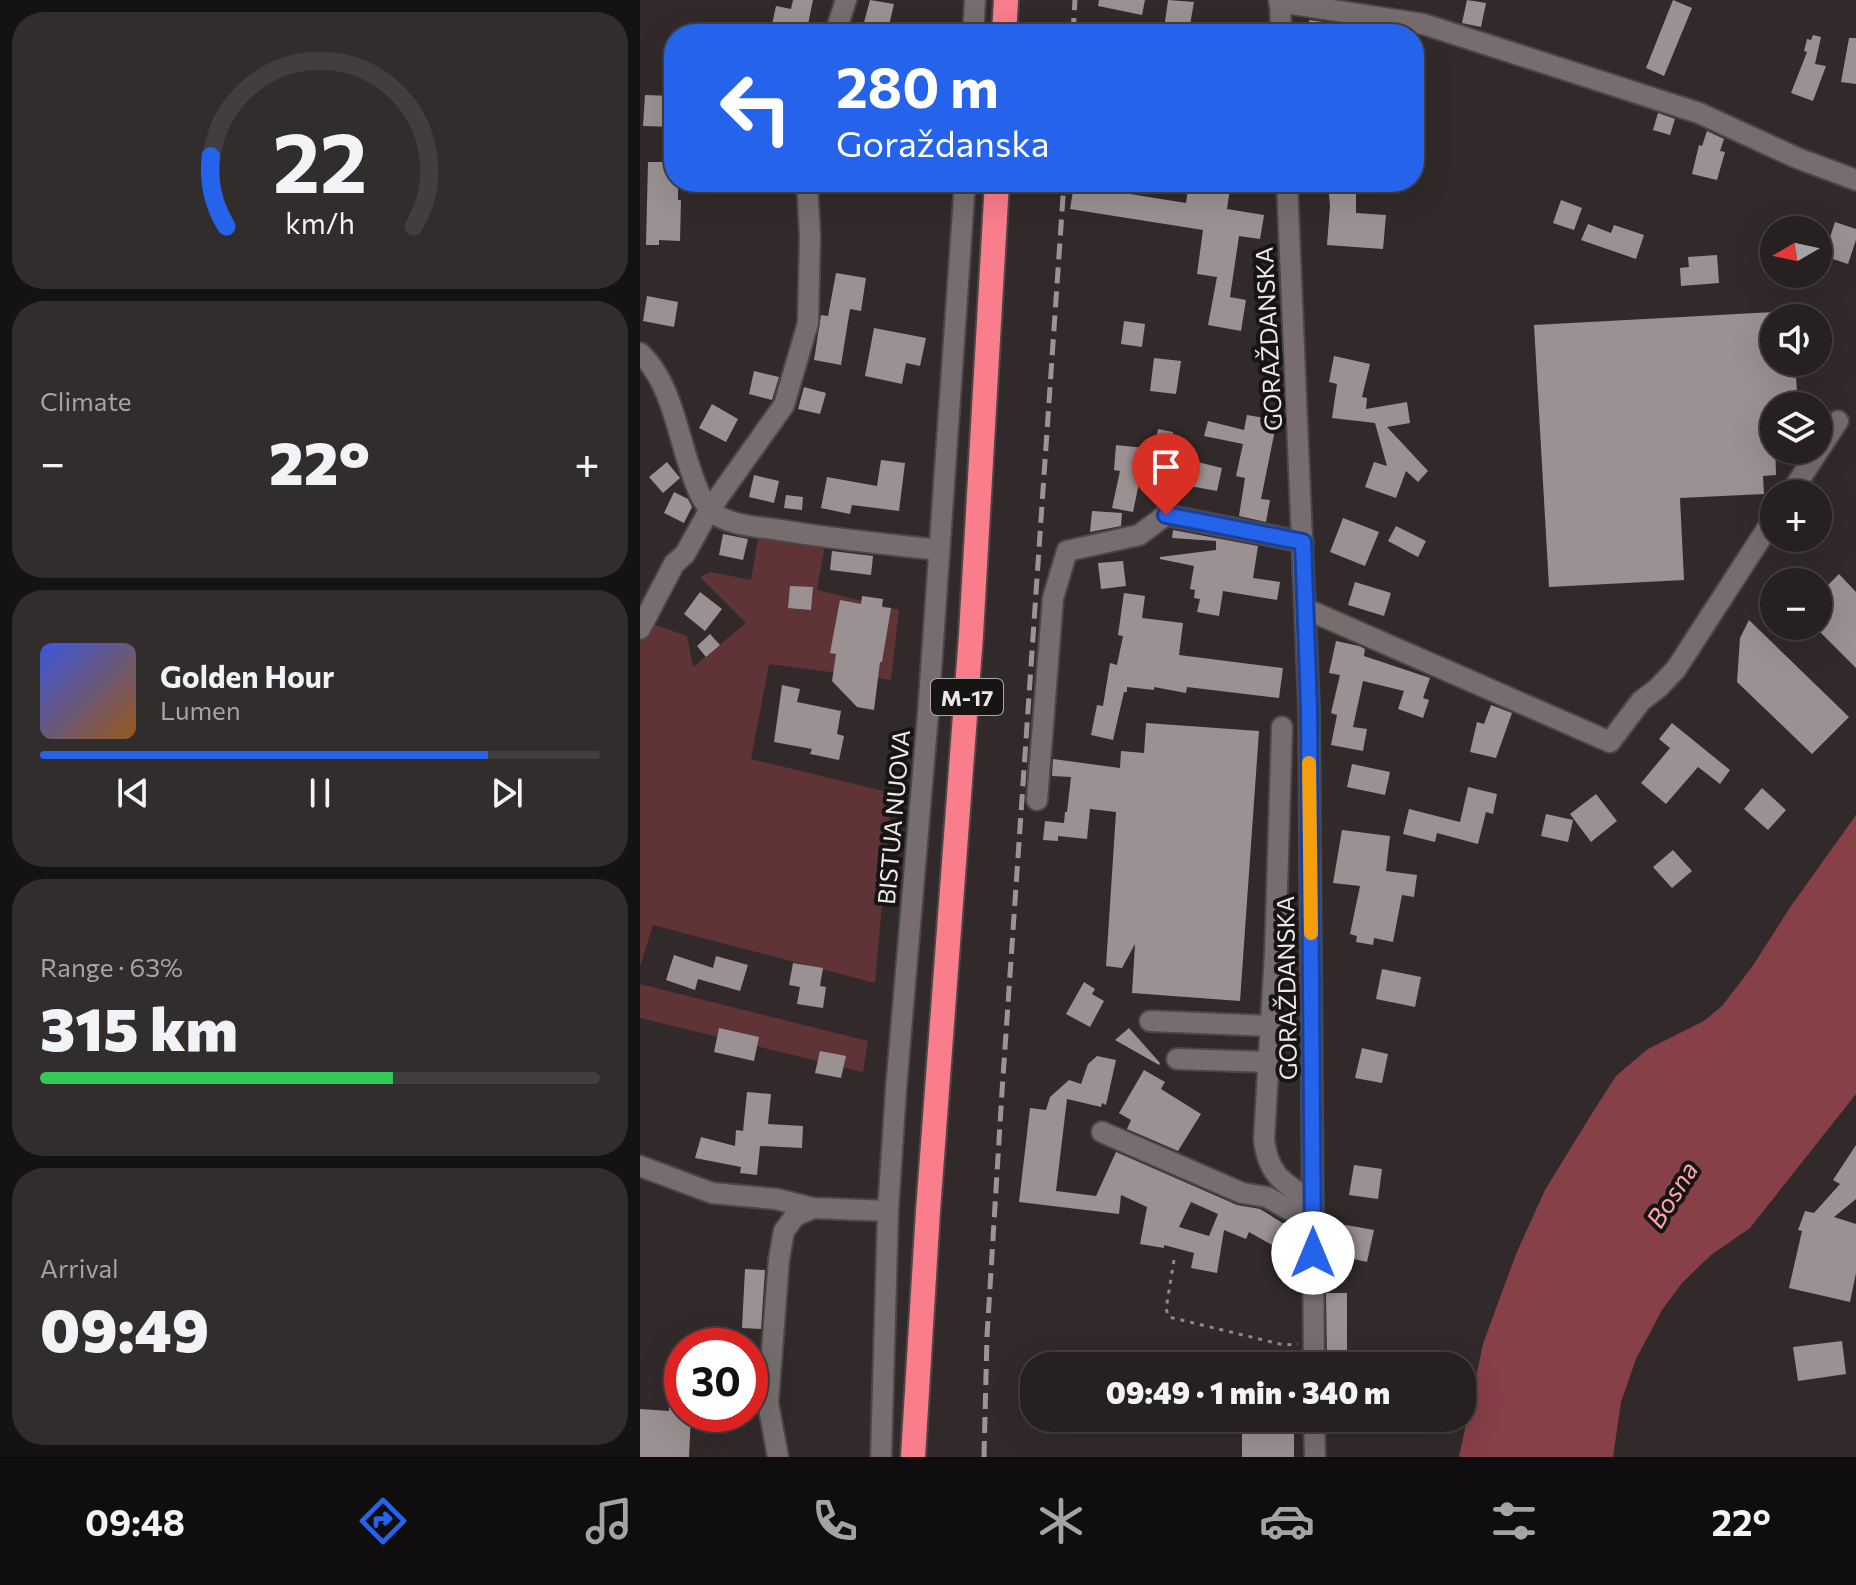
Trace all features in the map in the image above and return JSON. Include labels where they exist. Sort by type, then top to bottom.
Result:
[{"type":"highway","points":[[1005,24],[1006,0]]},
{"type":"highway","name":"M-17","points":[[913,1457],[971,635],[996,192]]},
{"type":"street","points":[[838,24],[846,0]]},
{"type":"street","points":[[974,24],[975,0]]},
{"type":"street","points":[[1281,24],[1280,1],[1423,24]]},
{"type":"street","points":[[1424,24],[1699,113],[1797,158],[1856,180]]},
{"type":"street","points":[[640,629],[674,564],[685,554],[710,509],[784,405],[808,323],[808,192]]},
{"type":"street","name":"BISTUA NUOVA","points":[[881,1457],[888,1211],[964,192]]},
{"type":"street","name":"GORAŽDANSKA","points":[[1287,192],[1306,609],[1313,1352]]},
{"type":"street","points":[[640,353],[664,387],[697,489],[710,509],[720,517],[751,526],[813,536],[939,550]]},
{"type":"street","points":[[1799,480],[1838,421]]},
{"type":"street","points":[[1037,800],[1053,598],[1067,551],[1139,535],[1166,515],[1303,542]]},
{"type":"street","points":[[1306,609],[1610,742],[1641,701],[1676,669],[1760,540]]},
{"type":"street","points":[[1282,727],[1264,1139],[1266,1156],[1277,1177],[1313,1212]]},
{"type":"street","points":[[1150,1021],[1271,1026]]},
{"type":"street","points":[[1177,1059],[1268,1062]]},
{"type":"street","points":[[1102,1132],[1242,1193],[1267,1197],[1313,1212]]},
{"type":"street","points":[[640,1166],[712,1193],[776,1199],[813,1208],[888,1211]]},
{"type":"street","points":[[778,1457],[768,1403],[779,1259],[784,1231],[795,1216],[813,1208]]},
{"type":"street","points":[[1314,1432],[1315,1457]]},
{"type":"path","points":[[1174,1260],[1166,1309],[1169,1317],[1284,1345],[1313,1343]]},
{"type":"shaded area","points":[[759,533],[826,540],[817,590],[899,610],[891,680],[769,664],[751,759],[892,793],[875,983],[653,925],[640,967],[640,627],[644,621],[687,636],[693,667],[746,623],[700,577],[711,572],[751,580]]},
{"type":"shaded area","points":[[640,984],[868,1041],[863,1072],[640,1018]]},
{"type":"water","name":"Bosna","points":[[1856,815],[1856,1094],[1750,1228],[1711,1255],[1682,1283],[1662,1310],[1636,1359],[1621,1402],[1613,1457],[1459,1457],[1464,1432],[1476,1432],[1476,1377],[1483,1344],[1516,1254],[1545,1190],[1616,1076],[1648,1049],[1704,1021],[1722,1006],[1752,967]]},
{"type":"building","points":[[793,0],[813,0],[808,24],[772,24],[776,6],[791,9]]},
{"type":"building","points":[[870,0],[894,4],[889,24],[864,24]]},
{"type":"building","points":[[1099,0],[1145,0],[1142,15],[1098,6]]},
{"type":"building","points":[[1168,0],[1194,2],[1190,24],[1165,22]]},
{"type":"building","points":[[1467,0],[1486,3],[1481,27],[1462,23]]},
{"type":"building","points":[[1673,0],[1692,8],[1664,76],[1646,68]]},
{"type":"building","points":[[1309,20],[1338,24],[1309,24]]},
{"type":"building","points":[[1813,35],[1821,37],[1815,64],[1826,66],[1813,101],[1791,93],[1807,52],[1804,51],[1807,39],[1811,40]]},
{"type":"building","points":[[1849,38],[1856,38],[1856,84],[1841,82]]},
{"type":"building","points":[[645,95],[664,96],[664,127],[643,126]]},
{"type":"building","points":[[1658,113],[1675,119],[1670,135],[1653,130]]},
{"type":"building","points":[[1707,131],[1724,139],[1720,151],[1725,152],[1717,180],[1692,174],[1699,145],[1702,146]]},
{"type":"building","points":[[648,162],[664,162],[664,192],[678,192],[678,200],[681,200],[680,241],[659,240],[659,245],[646,245]]},
{"type":"building","points":[[1073,192],[1118,192],[1186,203],[1188,192],[1230,192],[1227,209],[1264,215],[1260,239],[1239,236],[1230,297],[1246,300],[1241,331],[1208,325],[1217,277],[1197,274],[1203,230],[1070,209]]},
{"type":"building","points":[[1329,192],[1356,192],[1356,213],[1386,215],[1383,249],[1327,245]]},
{"type":"building","points":[[1561,200],[1582,208],[1574,230],[1553,223]]},
{"type":"building","points":[[1835,222],[1856,229],[1856,240],[1848,264],[1832,259]]},
{"type":"building","points":[[1588,224],[1611,233],[1614,225],[1644,235],[1636,259],[1581,240]]},
{"type":"building","points":[[1717,255],[1719,283],[1681,286],[1680,268],[1689,267],[1688,257]]},
{"type":"building","points":[[836,273],[866,278],[861,311],[850,309],[841,365],[814,360],[821,315],[828,316]]},
{"type":"building","points":[[647,296],[678,302],[674,327],[643,321]]},
{"type":"building","points":[[1760,313],[1760,376],[1796,376],[1797,392],[1760,392],[1760,464],[1776,464],[1776,475],[1763,476],[1760,494],[1680,498],[1684,580],[1549,587],[1534,325]]},
{"type":"building","points":[[1124,321],[1145,324],[1142,347],[1121,344]]},
{"type":"building","points":[[874,328],[926,338],[920,366],[906,363],[902,384],[865,376]]},
{"type":"building","points":[[1334,356],[1370,364],[1362,397],[1367,398],[1366,409],[1407,402],[1410,423],[1387,427],[1428,471],[1418,482],[1406,471],[1396,498],[1365,487],[1374,462],[1387,466],[1375,423],[1332,418],[1337,384],[1329,382]]},
{"type":"building","points":[[1154,358],[1181,361],[1176,394],[1150,391]]},
{"type":"building","points":[[754,371],[779,377],[772,400],[749,394]]},
{"type":"building","points":[[804,387],[826,393],[820,414],[798,409]]},
{"type":"building","points":[[712,404],[738,419],[726,442],[699,428]]},
{"type":"building","points":[[1247,415],[1277,420],[1261,499],[1270,500],[1266,522],[1239,516],[1245,478],[1236,476],[1243,444],[1204,436],[1208,421],[1244,430]]},
{"type":"building","points":[[1158,429],[1173,432],[1169,455],[1222,468],[1217,491],[1190,486],[1189,489],[1140,478],[1133,512],[1112,508],[1120,471],[1114,470],[1116,445],[1154,449]]},
{"type":"building","points":[[881,460],[905,463],[899,511],[852,505],[850,514],[821,508],[827,477],[877,486]]},
{"type":"building","points":[[667,462],[680,478],[663,493],[649,477]]},
{"type":"building","points":[[754,475],[779,481],[774,503],[749,497]]},
{"type":"building","points":[[674,492],[688,499],[692,507],[684,523],[664,513]]},
{"type":"building","points":[[786,495],[803,497],[802,510],[784,508]]},
{"type":"building","points":[[1092,511],[1122,513],[1121,526],[1090,532]]},
{"type":"building","points":[[1343,518],[1379,532],[1365,566],[1330,552]]},
{"type":"building","points":[[1396,526],[1426,541],[1418,557],[1388,541]]},
{"type":"building","points":[[1173,530],[1258,546],[1253,578],[1280,582],[1277,600],[1223,591],[1219,616],[1197,612],[1200,599],[1194,598],[1195,590],[1190,589],[1194,566],[1160,557],[1216,550],[1216,541],[1172,538]]},
{"type":"building","points":[[723,534],[748,539],[743,560],[719,555]]},
{"type":"building","points":[[832,551],[873,556],[871,575],[830,570]]},
{"type":"building","points":[[1123,561],[1126,586],[1101,589],[1098,563]]},
{"type":"building","points":[[1839,574],[1856,592],[1856,668],[1828,640],[1832,640],[1832,581]]},
{"type":"building","points":[[1355,582],[1391,593],[1384,616],[1348,605]]},
{"type":"building","points":[[790,586],[813,587],[811,610],[788,608]]},
{"type":"building","points":[[700,592],[722,609],[705,631],[684,614]]},
{"type":"building","points":[[1124,593],[1145,596],[1142,618],[1183,623],[1179,655],[1283,668],[1279,698],[1187,687],[1186,693],[1154,687],[1154,690],[1127,687],[1113,740],[1091,735],[1097,705],[1103,706],[1110,663],[1117,665],[1123,636],[1118,635]]},
{"type":"building","points":[[862,596],[883,599],[882,607],[891,608],[874,710],[857,707],[832,681],[836,654],[830,653],[840,600],[861,604]]},
{"type":"building","points":[[1749,620],[1760,631],[1760,640],[1770,640],[1849,717],[1812,754],[1737,682],[1740,638]]},
{"type":"building","points":[[710,634],[720,645],[706,657],[697,646]]},
{"type":"building","points":[[1336,641],[1359,646],[1365,649],[1364,656],[1430,678],[1423,698],[1429,700],[1423,718],[1398,709],[1404,691],[1363,681],[1353,727],[1367,729],[1363,751],[1331,745],[1337,715],[1331,713],[1340,675],[1329,673]]},
{"type":"building","points":[[782,685],[800,689],[797,702],[841,711],[837,734],[844,736],[839,760],[810,754],[812,749],[774,742]]},
{"type":"building","points":[[1491,705],[1512,713],[1496,758],[1470,752],[1477,722],[1484,724]]},
{"type":"building","points":[[1146,723],[1259,731],[1240,1001],[1132,993],[1135,944],[1122,968],[1106,966],[1116,812],[1090,809],[1087,839],[1058,836],[1058,841],[1043,840],[1045,821],[1064,823],[1067,812],[1071,777],[1052,776],[1053,759],[1120,768],[1121,751],[1144,753]]},
{"type":"building","points":[[1672,723],[1730,770],[1720,784],[1698,767],[1666,804],[1641,783],[1670,748],[1659,739]]},
{"type":"building","points":[[1352,764],[1390,772],[1385,795],[1347,787]]},
{"type":"building","points":[[1468,787],[1497,794],[1493,814],[1486,812],[1478,844],[1437,833],[1435,842],[1403,834],[1409,809],[1460,822]]},
{"type":"building","points":[[1762,788],[1786,810],[1768,830],[1744,809]]},
{"type":"building","points":[[1596,794],[1617,821],[1591,842],[1570,814]]},
{"type":"building","points":[[1546,814],[1573,820],[1568,842],[1541,836]]},
{"type":"building","points":[[1342,830],[1390,836],[1386,871],[1417,875],[1414,897],[1402,895],[1393,942],[1374,938],[1373,945],[1356,942],[1357,936],[1350,934],[1360,886],[1333,883]]},
{"type":"building","points":[[1673,850],[1692,871],[1672,888],[1653,867]]},
{"type":"building","points":[[674,955],[713,968],[716,956],[748,965],[740,991],[698,979],[695,990],[666,980]]},
{"type":"building","points":[[793,963],[823,968],[820,986],[826,987],[823,1008],[797,1004],[800,987],[789,985]]},
{"type":"building","points":[[1382,969],[1421,977],[1415,1007],[1376,999]]},
{"type":"building","points":[[1084,982],[1095,989],[1092,994],[1104,1001],[1090,1027],[1066,1014]]},
{"type":"building","points":[[719,1028],[759,1037],[754,1061],[714,1052]]},
{"type":"building","points":[[1129,1028],[1160,1063],[1159,1065],[1115,1040]]},
{"type":"building","points":[[1362,1048],[1388,1054],[1382,1083],[1355,1078]]},
{"type":"building","points":[[820,1051],[846,1056],[841,1078],[815,1073]]},
{"type":"building","points":[[1097,1056],[1116,1060],[1106,1105],[1102,1103],[1101,1107],[1067,1099],[1056,1191],[1096,1196],[1116,1152],[1237,1205],[1260,1209],[1291,1228],[1279,1249],[1249,1232],[1246,1239],[1224,1230],[1217,1273],[1191,1268],[1194,1253],[1164,1245],[1164,1248],[1140,1244],[1147,1207],[1121,1195],[1119,1214],[1019,1202],[1030,1108],[1046,1110],[1050,1097],[1069,1080],[1081,1084],[1088,1064]],"holes":[[[1191,1202],[1218,1214],[1209,1236],[1179,1227]]]},
{"type":"building","points":[[1144,1070],[1165,1082],[1161,1089],[1201,1114],[1178,1151],[1127,1129],[1131,1120],[1119,1113]]},
{"type":"building","points":[[747,1092],[771,1094],[768,1124],[803,1126],[802,1148],[760,1146],[757,1175],[740,1173],[741,1167],[695,1158],[701,1137],[735,1146],[736,1130],[743,1131]]},
{"type":"building","points":[[1856,1145],[1856,1199],[1834,1217],[1856,1224],[1856,1273],[1850,1302],[1789,1288],[1802,1231],[1798,1230],[1805,1211],[1814,1213],[1840,1184],[1833,1180]]},
{"type":"building","points":[[1354,1165],[1382,1169],[1378,1199],[1349,1195]]},
{"type":"building","points":[[1340,1224],[1374,1230],[1367,1262],[1345,1257],[1347,1243],[1335,1242]]},
{"type":"building","points":[[745,1269],[765,1270],[761,1328],[742,1328]]},
{"type":"building","points":[[1326,1293],[1347,1293],[1347,1352],[1327,1352]]},
{"type":"building","points":[[1842,1341],[1846,1374],[1798,1381],[1793,1347]]},
{"type":"building","points":[[640,1409],[664,1411],[664,1432],[690,1432],[689,1457],[640,1457]]},
{"type":"building","points":[[1242,1432],[1294,1432],[1294,1457],[1242,1457]]},
{"type":"railway","points":[[1074,24],[1075,0]]},
{"type":"railway","points":[[984,1457],[987,1336],[1002,1092],[1063,192]]},
{"type":"slow traffic","points":[[1309,763],[1311,933]]},
{"type":"route","points":[[1166,515],[1303,542],[1309,708],[1313,1253]]}]
